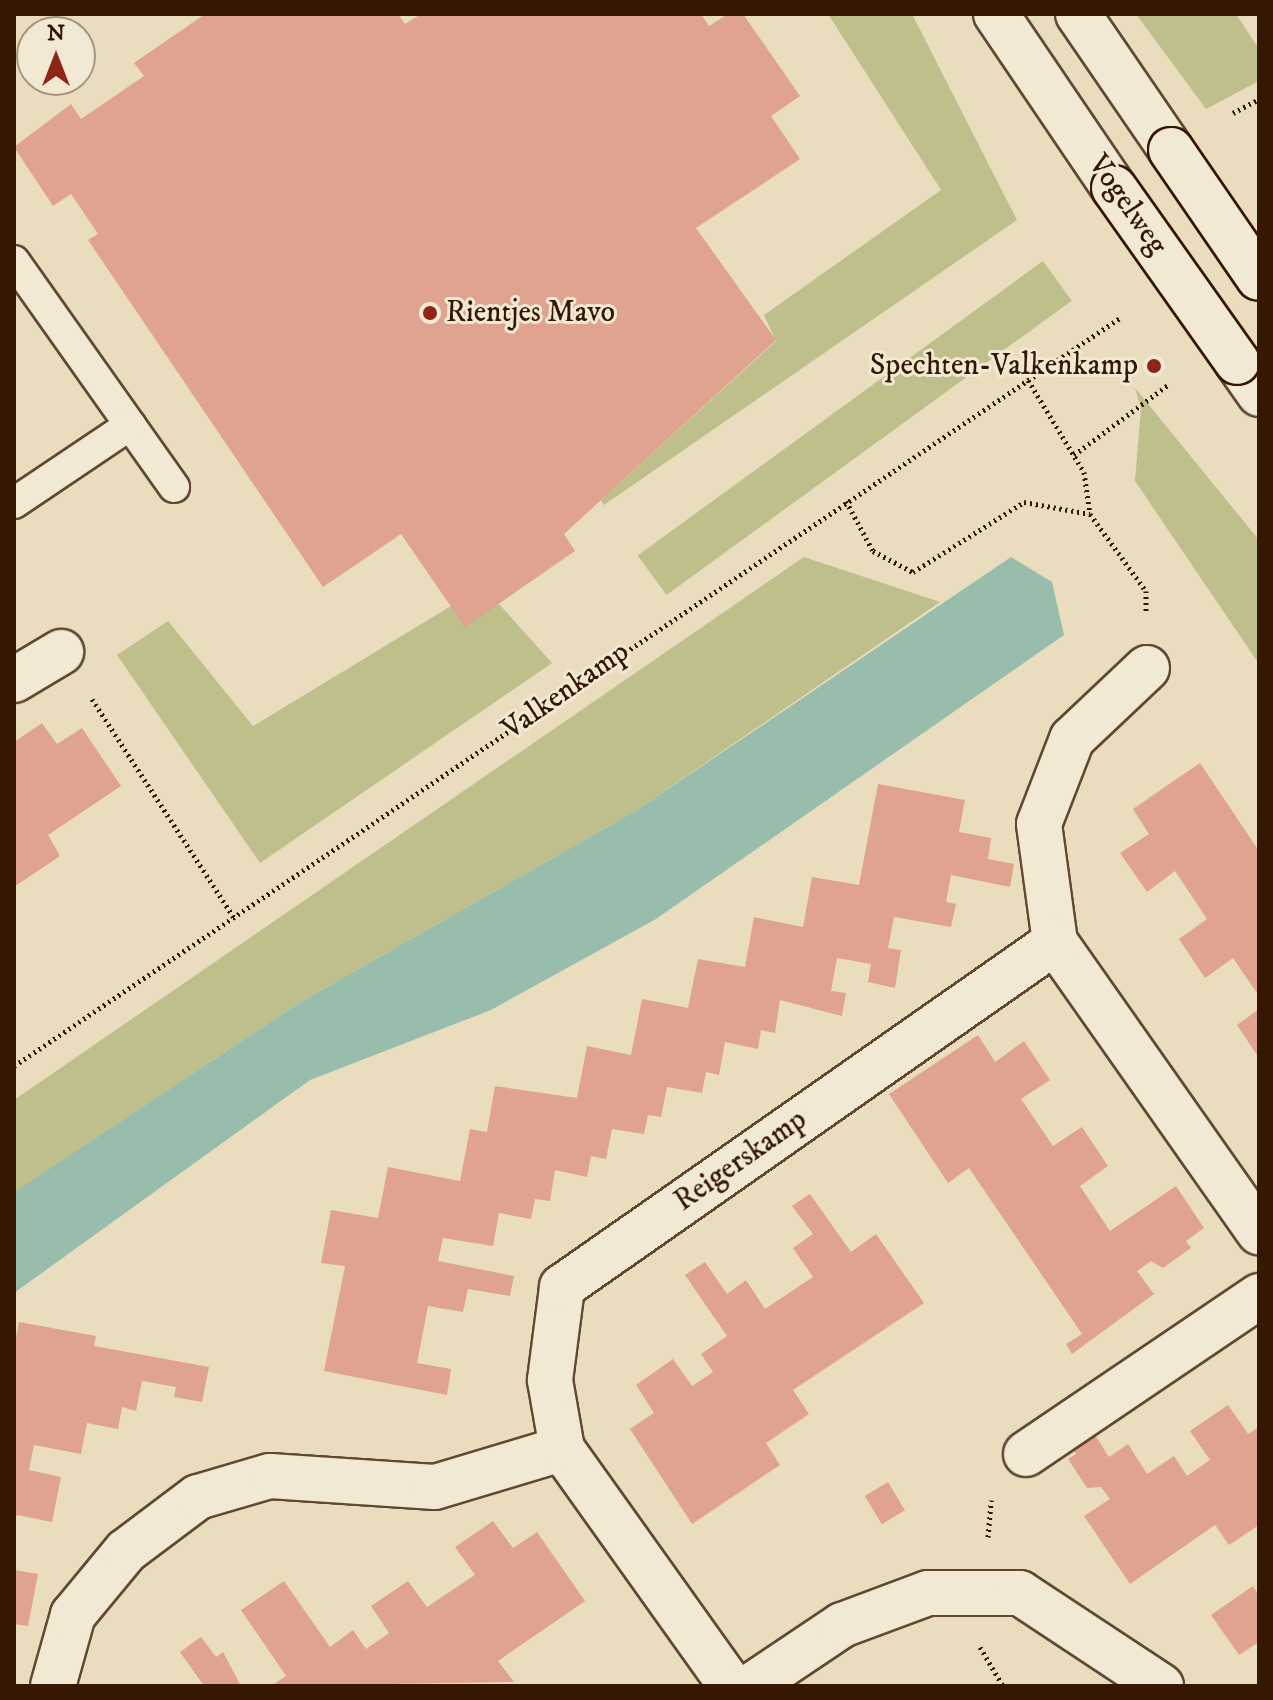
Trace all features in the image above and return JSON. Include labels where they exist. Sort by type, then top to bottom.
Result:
[{"type":"street","name":"Vogelweg","points":[[996,14],[1248,378]]},
{"type":"street","points":[[1078,14],[1259,278]]},
{"type":"street","points":[[14,680],[61,652]]},
{"type":"street","points":[[1147,668],[1072,739],[1039,824],[1055,942],[1259,1232]]},
{"type":"street","name":"Reigerskamp","points":[[731,1686],[562,1449],[550,1380],[562,1287],[1055,942]]},
{"type":"street","points":[[1026,1454],[1259,1296]]},
{"type":"street","points":[[53,1686],[73,1615],[126,1551],[198,1497],[270,1476],[435,1487],[562,1449]]},
{"type":"street","points":[[751,1686],[842,1625],[928,1593],[1020,1593],[1161,1686]]},
{"type":"lane","points":[[14,261],[174,487]]},
{"type":"lane","points":[[14,503],[130,425]]},
{"type":"path","points":[[1233,113],[1259,99]]},
{"type":"path","name":"Valkenkamp","points":[[14,1066],[1120,318]]},
{"type":"path","points":[[1028,380],[1084,472],[1090,514],[1146,591],[1147,668]]},
{"type":"path","points":[[1074,455],[1168,385]]},
{"type":"path","points":[[846,501],[873,551],[913,572],[1024,502],[1090,514]]},
{"type":"path","points":[[61,652],[235,919]]},
{"type":"shaded area","points":[[828,14],[912,14],[1017,220],[604,505],[601,500],[776,341],[764,315],[941,190]]},
{"type":"shaded area","points":[[1136,14],[1236,14],[1259,49],[1259,81],[1206,109]]},
{"type":"shaded area","points":[[1043,261],[1072,301],[666,595],[638,555]]},
{"type":"shaded area","points":[[1135,388],[1259,540],[1259,664],[1135,481],[1141,408]]},
{"type":"shaded area","points":[[804,557],[940,602],[637,810],[299,1003],[14,1192],[14,1100]]},
{"type":"shaded area","points":[[1011,557],[1052,582],[1064,635],[656,919],[491,1010],[310,1080],[14,1293],[14,1192],[299,1003],[637,810]]},
{"type":"shaded area","points":[[498,603],[552,663],[260,863],[117,655],[168,621],[253,726],[451,606]]},
{"type":"building","name":"Rientjes Mavo","points":[[205,14],[398,14],[405,24],[421,14],[701,14],[709,26],[728,14],[743,14],[800,96],[771,116],[800,159],[696,228],[776,340],[564,534],[575,551],[465,627],[401,534],[323,587],[88,240],[98,234],[71,194],[53,206],[14,147],[71,104],[81,119],[144,76],[134,63]]},
{"type":"building","points":[[42,723],[57,744],[82,728],[121,786],[48,835],[60,856],[14,887],[14,742]]},
{"type":"building","points":[[1200,763],[1259,851],[1259,996],[1233,958],[1205,978],[1179,939],[1207,919],[1175,871],[1147,892],[1120,853],[1149,834],[1133,809]]},
{"type":"building","points":[[878,784],[965,800],[959,832],[991,838],[988,859],[1014,864],[1010,887],[951,875],[946,902],[956,904],[951,927],[894,917],[888,948],[901,950],[895,988],[868,982],[871,964],[837,958],[831,991],[846,993],[842,1016],[780,1000],[775,1033],[761,1030],[758,1049],[725,1042],[719,1075],[706,1072],[702,1093],[667,1087],[661,1117],[648,1115],[644,1134],[612,1129],[606,1159],[591,1156],[587,1177],[555,1170],[550,1201],[535,1199],[531,1219],[499,1213],[493,1246],[443,1238],[438,1261],[514,1276],[510,1296],[468,1289],[463,1312],[428,1306],[417,1363],[451,1369],[447,1395],[324,1371],[345,1266],[321,1263],[331,1210],[378,1218],[388,1167],[460,1181],[470,1129],[487,1132],[495,1086],[577,1098],[587,1046],[631,1055],[642,999],[688,1008],[698,959],[745,967],[754,917],[803,927],[812,877],[859,885]]},
{"type":"building","points":[[1259,1009],[1259,1058],[1237,1025]]},
{"type":"building","points":[[978,1035],[995,1062],[1024,1041],[1050,1080],[1021,1099],[1053,1146],[1082,1127],[1108,1166],[1080,1186],[1110,1231],[1176,1186],[1204,1228],[1186,1241],[1191,1248],[1163,1268],[1151,1261],[1137,1271],[1154,1294],[1072,1354],[1066,1344],[1082,1334],[969,1168],[948,1183],[889,1094]]},
{"type":"building","points":[[810,1194],[851,1252],[876,1234],[924,1303],[793,1390],[809,1414],[766,1443],[780,1465],[692,1524],[630,1429],[654,1413],[636,1385],[673,1359],[692,1386],[713,1372],[701,1354],[727,1336],[685,1275],[705,1262],[727,1294],[746,1280],[765,1309],[813,1277],[793,1248],[813,1234],[792,1206]]},
{"type":"building","points":[[19,1322],[96,1336],[94,1346],[209,1367],[202,1402],[174,1397],[176,1387],[142,1381],[136,1411],[122,1407],[118,1429],[87,1423],[81,1454],[34,1445],[29,1470],[61,1477],[52,1522],[17,1515],[14,1521],[14,1347]]},
{"type":"building","points":[[1228,1405],[1248,1434],[1259,1427],[1259,1525],[1229,1545],[1215,1525],[1130,1584],[1084,1516],[1110,1499],[1101,1487],[1087,1488],[1068,1459],[1076,1454],[1063,1434],[1085,1419],[1109,1457],[1128,1444],[1147,1474],[1174,1456],[1187,1476],[1210,1460],[1190,1431]]},
{"type":"building","points":[[888,1482],[905,1510],[882,1524],[865,1496]]},
{"type":"building","points":[[493,1521],[513,1548],[537,1532],[585,1601],[498,1661],[514,1682],[271,1686],[286,1676],[241,1610],[284,1581],[330,1647],[353,1630],[366,1649],[389,1633],[371,1606],[408,1581],[427,1607],[475,1575],[455,1547]]},
{"type":"building","points":[[14,1570],[38,1574],[28,1626],[14,1624]]},
{"type":"building","points":[[1253,1586],[1259,1595],[1259,1642],[1239,1655],[1211,1615]]},
{"type":"building","points":[[201,1637],[216,1657],[223,1652],[241,1686],[204,1686],[180,1652]]},
{"type":"place","name":"Rientjes Mavo","points":[[430,313]]},
{"type":"place","name":"Spechten-Valkenkamp","points":[[1154,366]]}]
